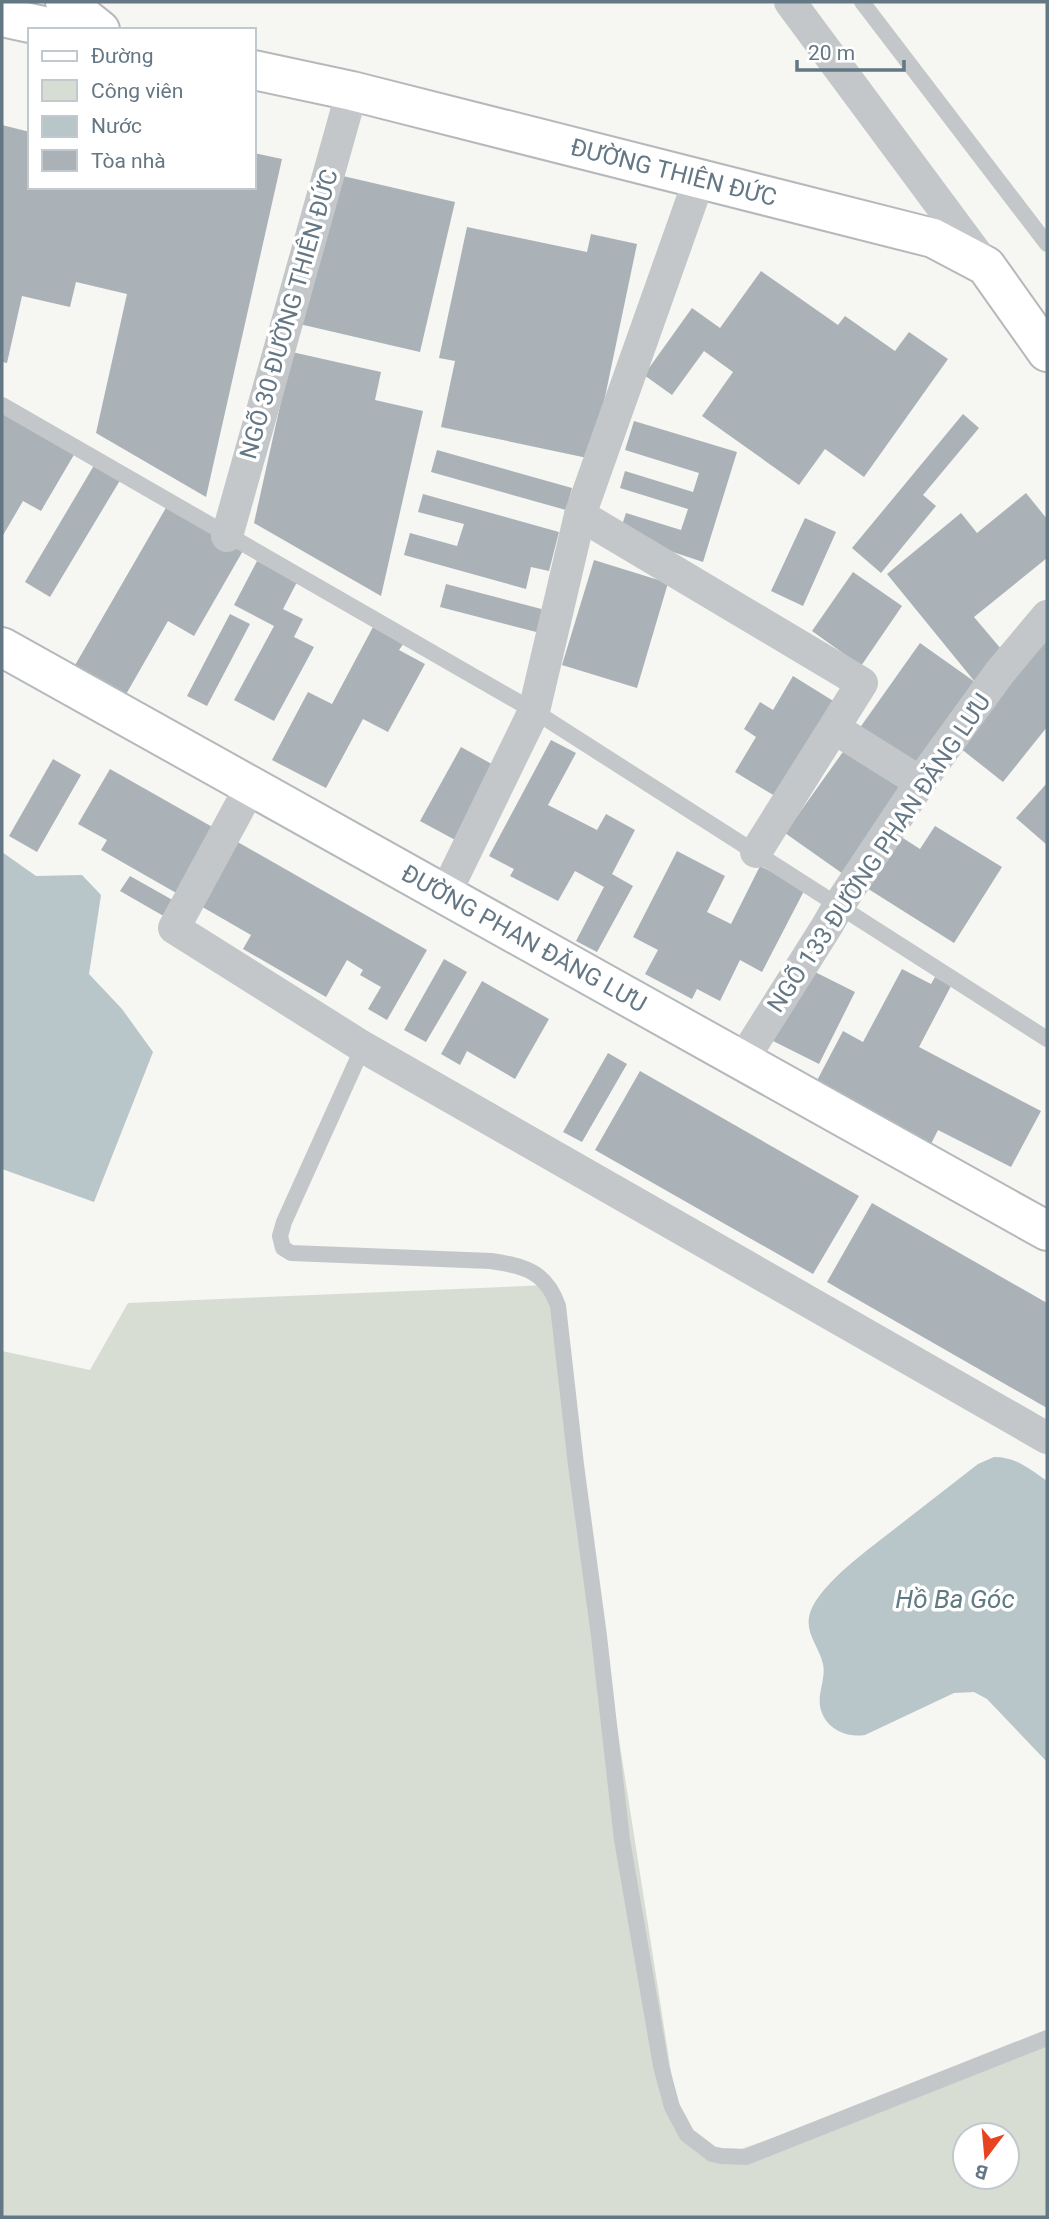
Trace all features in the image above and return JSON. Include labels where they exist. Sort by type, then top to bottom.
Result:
[{"type":"main road","points":[[65,2],[98,28]]},
{"type":"main road","points":[[2,18],[52,28]]},
{"type":"main road","name":"ĐƯỜNG THIÊN ĐỨC","points":[[256,70],[352,91],[933,238],[986,266],[1047,352]]},
{"type":"main road","name":"ĐƯỜNG PHAN ĐĂNG LƯU","points":[[2,647],[1047,1231]]},
{"type":"street","points":[[790,2],[986,266]]},
{"type":"street","name":"NGÕ 30 ĐƯỜNG THIÊN ĐỨC","points":[[227,536],[352,91]]},
{"type":"street","points":[[444,894],[534,711],[580,515],[699,180]]},
{"type":"street","points":[[580,515],[862,683],[757,852]]},
{"type":"street","name":"NGÕ 133 ĐƯỜNG PHAN ĐĂNG LƯU","points":[[743,1060],[839,905],[920,782],[999,672],[1047,616]]},
{"type":"street","points":[[834,728],[920,782]]},
{"type":"street","points":[[251,786],[174,928],[363,1047],[1047,1438]]},
{"type":"lane","points":[[862,2],[1047,244]]},
{"type":"lane","points":[[2,405],[534,711],[1047,1039]]},
{"type":"lane","points":[[363,1047],[284,1222],[280,1236],[283,1248],[291,1252],[491,1261],[517,1265],[538,1275],[555,1297],[599,1636],[622,1840],[661,2066],[672,2107],[687,2135],[712,2154],[746,2157],[1047,2038]]},
{"type":"green space","points":[[548,1285],[679,2123],[721,2156],[1047,2042],[1047,2217],[2,2217],[2,1351],[90,1370],[128,1303]]},
{"type":"water","points":[[2,852],[36,876],[82,875],[101,895],[89,974],[122,1009],[153,1052],[94,1202],[2,1169]]},
{"type":"water","name":"Hồ Ba Góc","points":[[994,1457],[1016,1461],[1047,1481],[1047,1762],[987,1699],[974,1692],[954,1693],[865,1735],[850,1735],[836,1730],[822,1714],[820,1706],[823,1664],[809,1627],[810,1613],[815,1602],[835,1578],[861,1555],[978,1464]]},
{"type":"building","points":[[2,125],[28,132],[28,189],[256,189],[256,153],[282,159],[206,497],[96,433],[127,294],[76,282],[70,307],[22,296],[7,363],[2,362]]},
{"type":"building","points":[[330,173],[455,202],[420,352],[295,323]]},
{"type":"building","points":[[467,227],[587,252],[591,234],[637,244],[592,459],[441,427],[455,361],[439,358]]},
{"type":"building","points":[[761,271],[838,325],[845,316],[895,351],[909,332],[948,359],[864,477],[825,449],[799,485],[702,416],[733,372],[704,351],[672,395],[644,375],[692,308],[720,328]]},
{"type":"building","points":[[292,352],[381,372],[375,400],[423,411],[381,596],[254,523]]},
{"type":"building","points":[[2,411],[75,453],[41,511],[23,501],[2,537]]},
{"type":"building","points":[[963,414],[979,428],[923,495],[936,506],[881,573],[852,548]]},
{"type":"building","points":[[634,421],[737,452],[703,562],[619,534],[626,513],[681,530],[688,509],[620,488],[625,471],[693,492],[699,473],[625,450]]},
{"type":"building","points":[[437,450],[572,488],[566,510],[431,472]]},
{"type":"building","points":[[96,462],[122,477],[50,597],[25,582]]},
{"type":"building","points":[[1026,493],[1047,519],[1047,558],[974,617],[1007,656],[921,772],[859,729],[920,643],[975,682],[887,574],[961,513],[977,533]]},
{"type":"building","points":[[423,494],[559,532],[549,571],[531,567],[526,589],[404,555],[410,533],[457,546],[464,524],[418,512]]},
{"type":"building","points":[[167,506],[244,549],[194,636],[168,621],[125,696],[74,667]]},
{"type":"building","points":[[805,518],[836,532],[803,606],[771,591]]},
{"type":"building","points":[[594,560],[668,583],[637,688],[562,665]]},
{"type":"building","points":[[257,561],[297,582],[283,609],[303,619],[294,637],[314,647],[274,721],[234,700],[274,626],[234,605]]},
{"type":"building","points":[[853,572],[902,606],[861,666],[812,631]]},
{"type":"building","points":[[446,584],[549,611],[544,634],[440,607]]},
{"type":"building","points":[[230,614],[250,624],[207,706],[187,696]]},
{"type":"building","points":[[373,627],[404,643],[399,650],[425,664],[388,732],[363,719],[326,788],[272,760],[308,692],[332,704]]},
{"type":"building","points":[[1047,638],[1047,727],[1003,782],[960,748]]},
{"type":"building","points":[[793,676],[843,707],[785,802],[735,772],[756,737],[744,729],[760,702],[773,710]]},
{"type":"building","points":[[551,740],[576,753],[548,805],[597,830],[606,814],[635,830],[612,874],[633,886],[597,952],[576,941],[604,887],[575,871],[558,901],[510,876],[514,869],[489,856]]},
{"type":"building","points":[[850,742],[911,785],[846,876],[785,833]]},
{"type":"building","points":[[461,747],[499,768],[459,842],[420,821]]},
{"type":"building","points":[[53,759],[81,775],[37,852],[9,836]]},
{"type":"building","points":[[110,769],[223,833],[185,898],[101,850],[107,840],[78,824]]},
{"type":"building","points":[[1047,783],[1047,845],[1016,818]]},
{"type":"building","points":[[935,826],[1002,867],[954,943],[862,885],[895,833],[920,849]]},
{"type":"building","points":[[229,837],[427,950],[387,1020],[368,1009],[381,987],[360,975],[363,970],[347,960],[326,997],[243,949],[251,935],[192,901]]},
{"type":"building","points":[[677,851],[725,876],[707,912],[731,924],[760,866],[805,889],[762,972],[740,960],[720,1001],[697,989],[692,999],[645,974],[658,950],[633,937]]},
{"type":"building","points":[[130,876],[176,902],[167,918],[120,891]]},
{"type":"building","points":[[444,959],[467,972],[426,1042],[404,1030]]},
{"type":"building","points":[[807,968],[855,992],[819,1064],[771,1040]]},
{"type":"building","points":[[902,969],[931,984],[935,977],[951,986],[919,1047],[1041,1111],[1011,1167],[938,1130],[927,1152],[811,1092],[843,1031],[863,1042]]},
{"type":"building","points":[[482,981],[549,1019],[515,1079],[467,1051],[460,1065],[441,1054]]},
{"type":"building","points":[[608,1053],[627,1064],[582,1142],[563,1132]]},
{"type":"building","points":[[640,1071],[859,1196],[813,1274],[595,1150]]},
{"type":"building","points":[[872,1203],[1047,1303],[1047,1408],[827,1282]]}]
